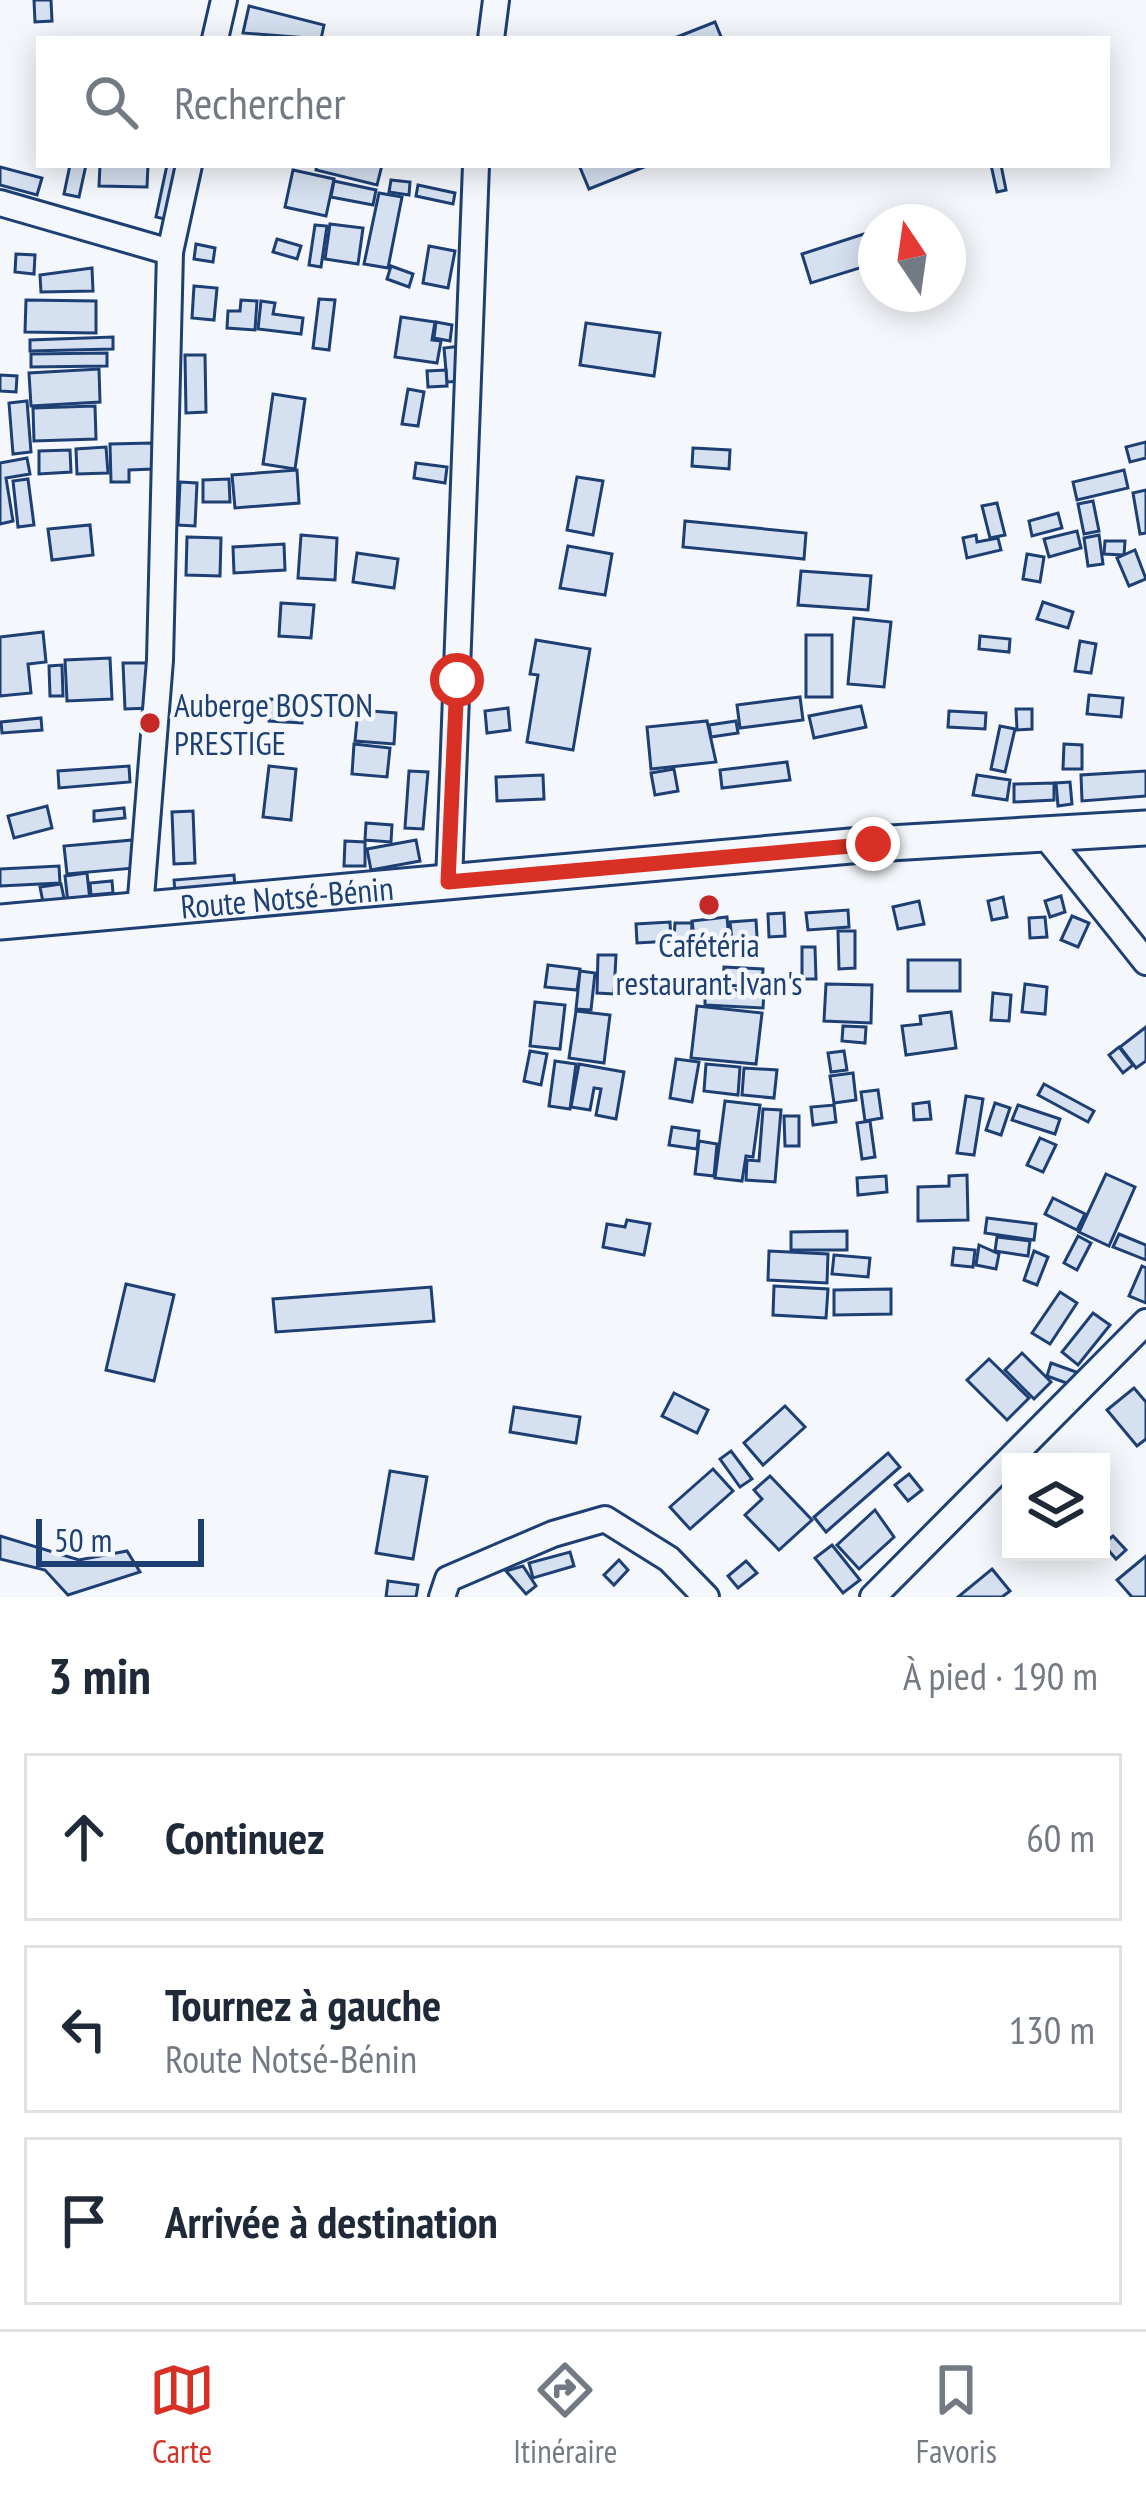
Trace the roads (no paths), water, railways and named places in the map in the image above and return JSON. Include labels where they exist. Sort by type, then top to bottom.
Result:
[{"type":"main road","name":"Route Notsé-Bénin","points":[[0,922],[1043,832],[1146,829]]},
{"type":"street","points":[[216,36],[224,0]]},
{"type":"street","points":[[490,36],[496,0]]},
{"type":"street","points":[[140,910],[160,660],[170,252],[188,168]]},
{"type":"street","points":[[448,882],[476,168]]},
{"type":"street","points":[[0,203],[170,252]]},
{"type":"street","points":[[1043,832],[1146,962]]},
{"type":"street","points":[[873,1597],[1143,1330]]},
{"type":"street","points":[[442,1597],[448,1579],[605,1519],[669,1558],[706,1597]]},
{"type":"place","name":"Auberge BOSTON PRESTIGE","points":[[150,723]]},
{"type":"place","name":"Cafétéria restaurant Ivan's","points":[[709,905]]}]
